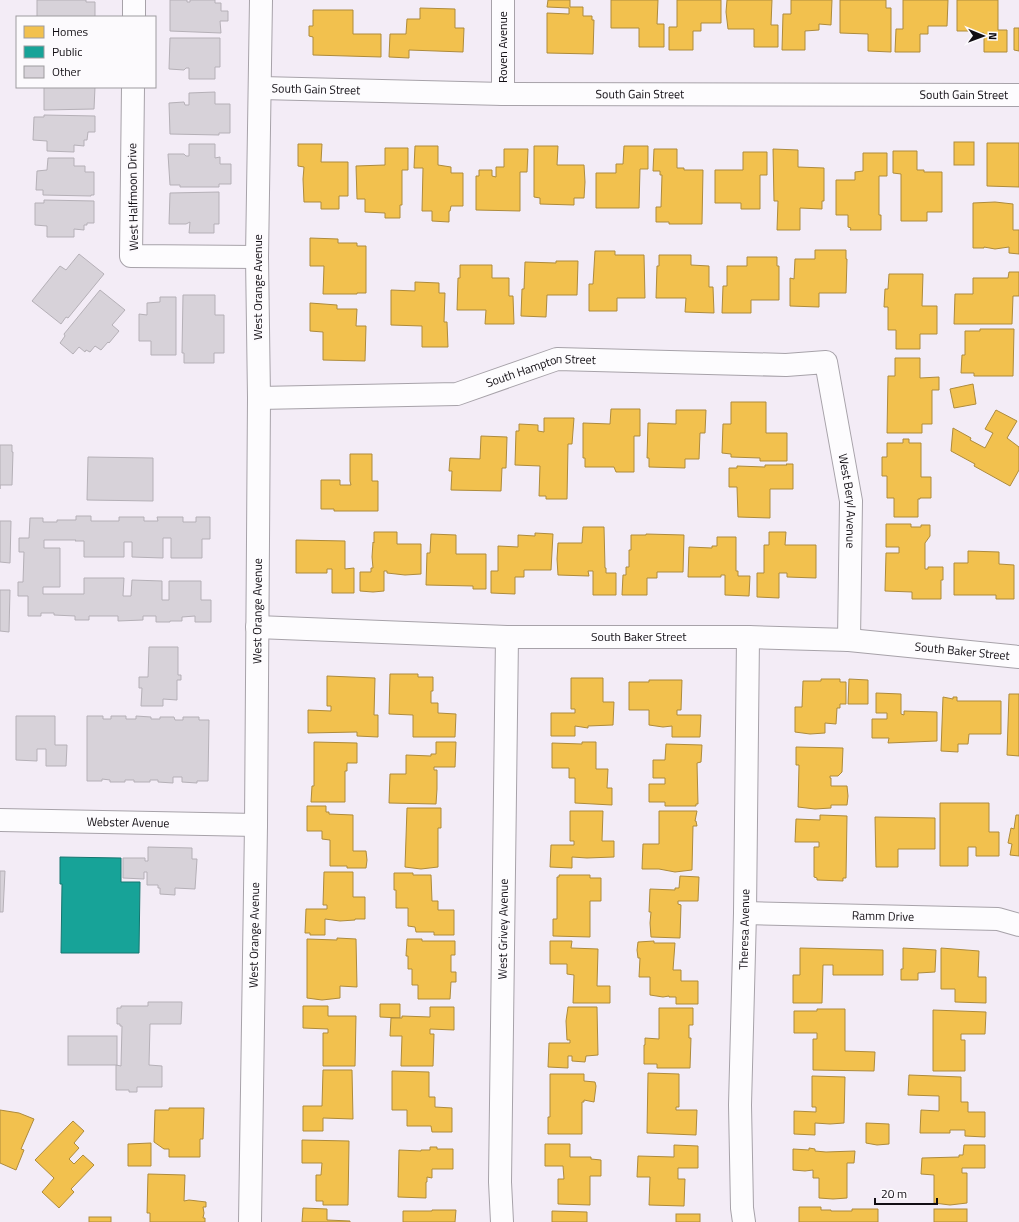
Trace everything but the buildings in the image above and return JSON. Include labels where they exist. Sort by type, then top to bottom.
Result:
[{"type":"street","points":[[134,0],[134,16]]},
{"type":"street","name":"West Orange Avenue","points":[[250,1222],[256,825],[259,398],[257,257],[261,88],[261,0]]},
{"type":"street","name":"Roven Avenue","points":[[503,0],[503,94]]},
{"type":"street","name":"West Halfmoon Drive","points":[[133,88],[131,256],[257,257]]},
{"type":"street","name":"South Gain Street","points":[[261,88],[503,94],[1019,95]]},
{"type":"street","name":"South Hampton Street","points":[[259,398],[457,394],[557,359],[786,365],[826,362]]},
{"type":"street","name":"West Beryl Avenue","points":[[826,362],[851,501],[849,640]]},
{"type":"street","name":"South Baker Street","points":[[257,627],[507,637],[748,637],[849,640],[1019,657]]},
{"type":"street","name":"West Grivey Avenue","points":[[502,1222],[500,1182],[507,637]]},
{"type":"street","name":"Theresa Avenue","points":[[744,1222],[742,1208],[740,1105],[746,913],[748,637]]},
{"type":"street","name":"Webster Avenue","points":[[0,820],[256,825]]},
{"type":"street","name":"Ramm Drive","points":[[746,913],[998,919],[1019,925]]}]
